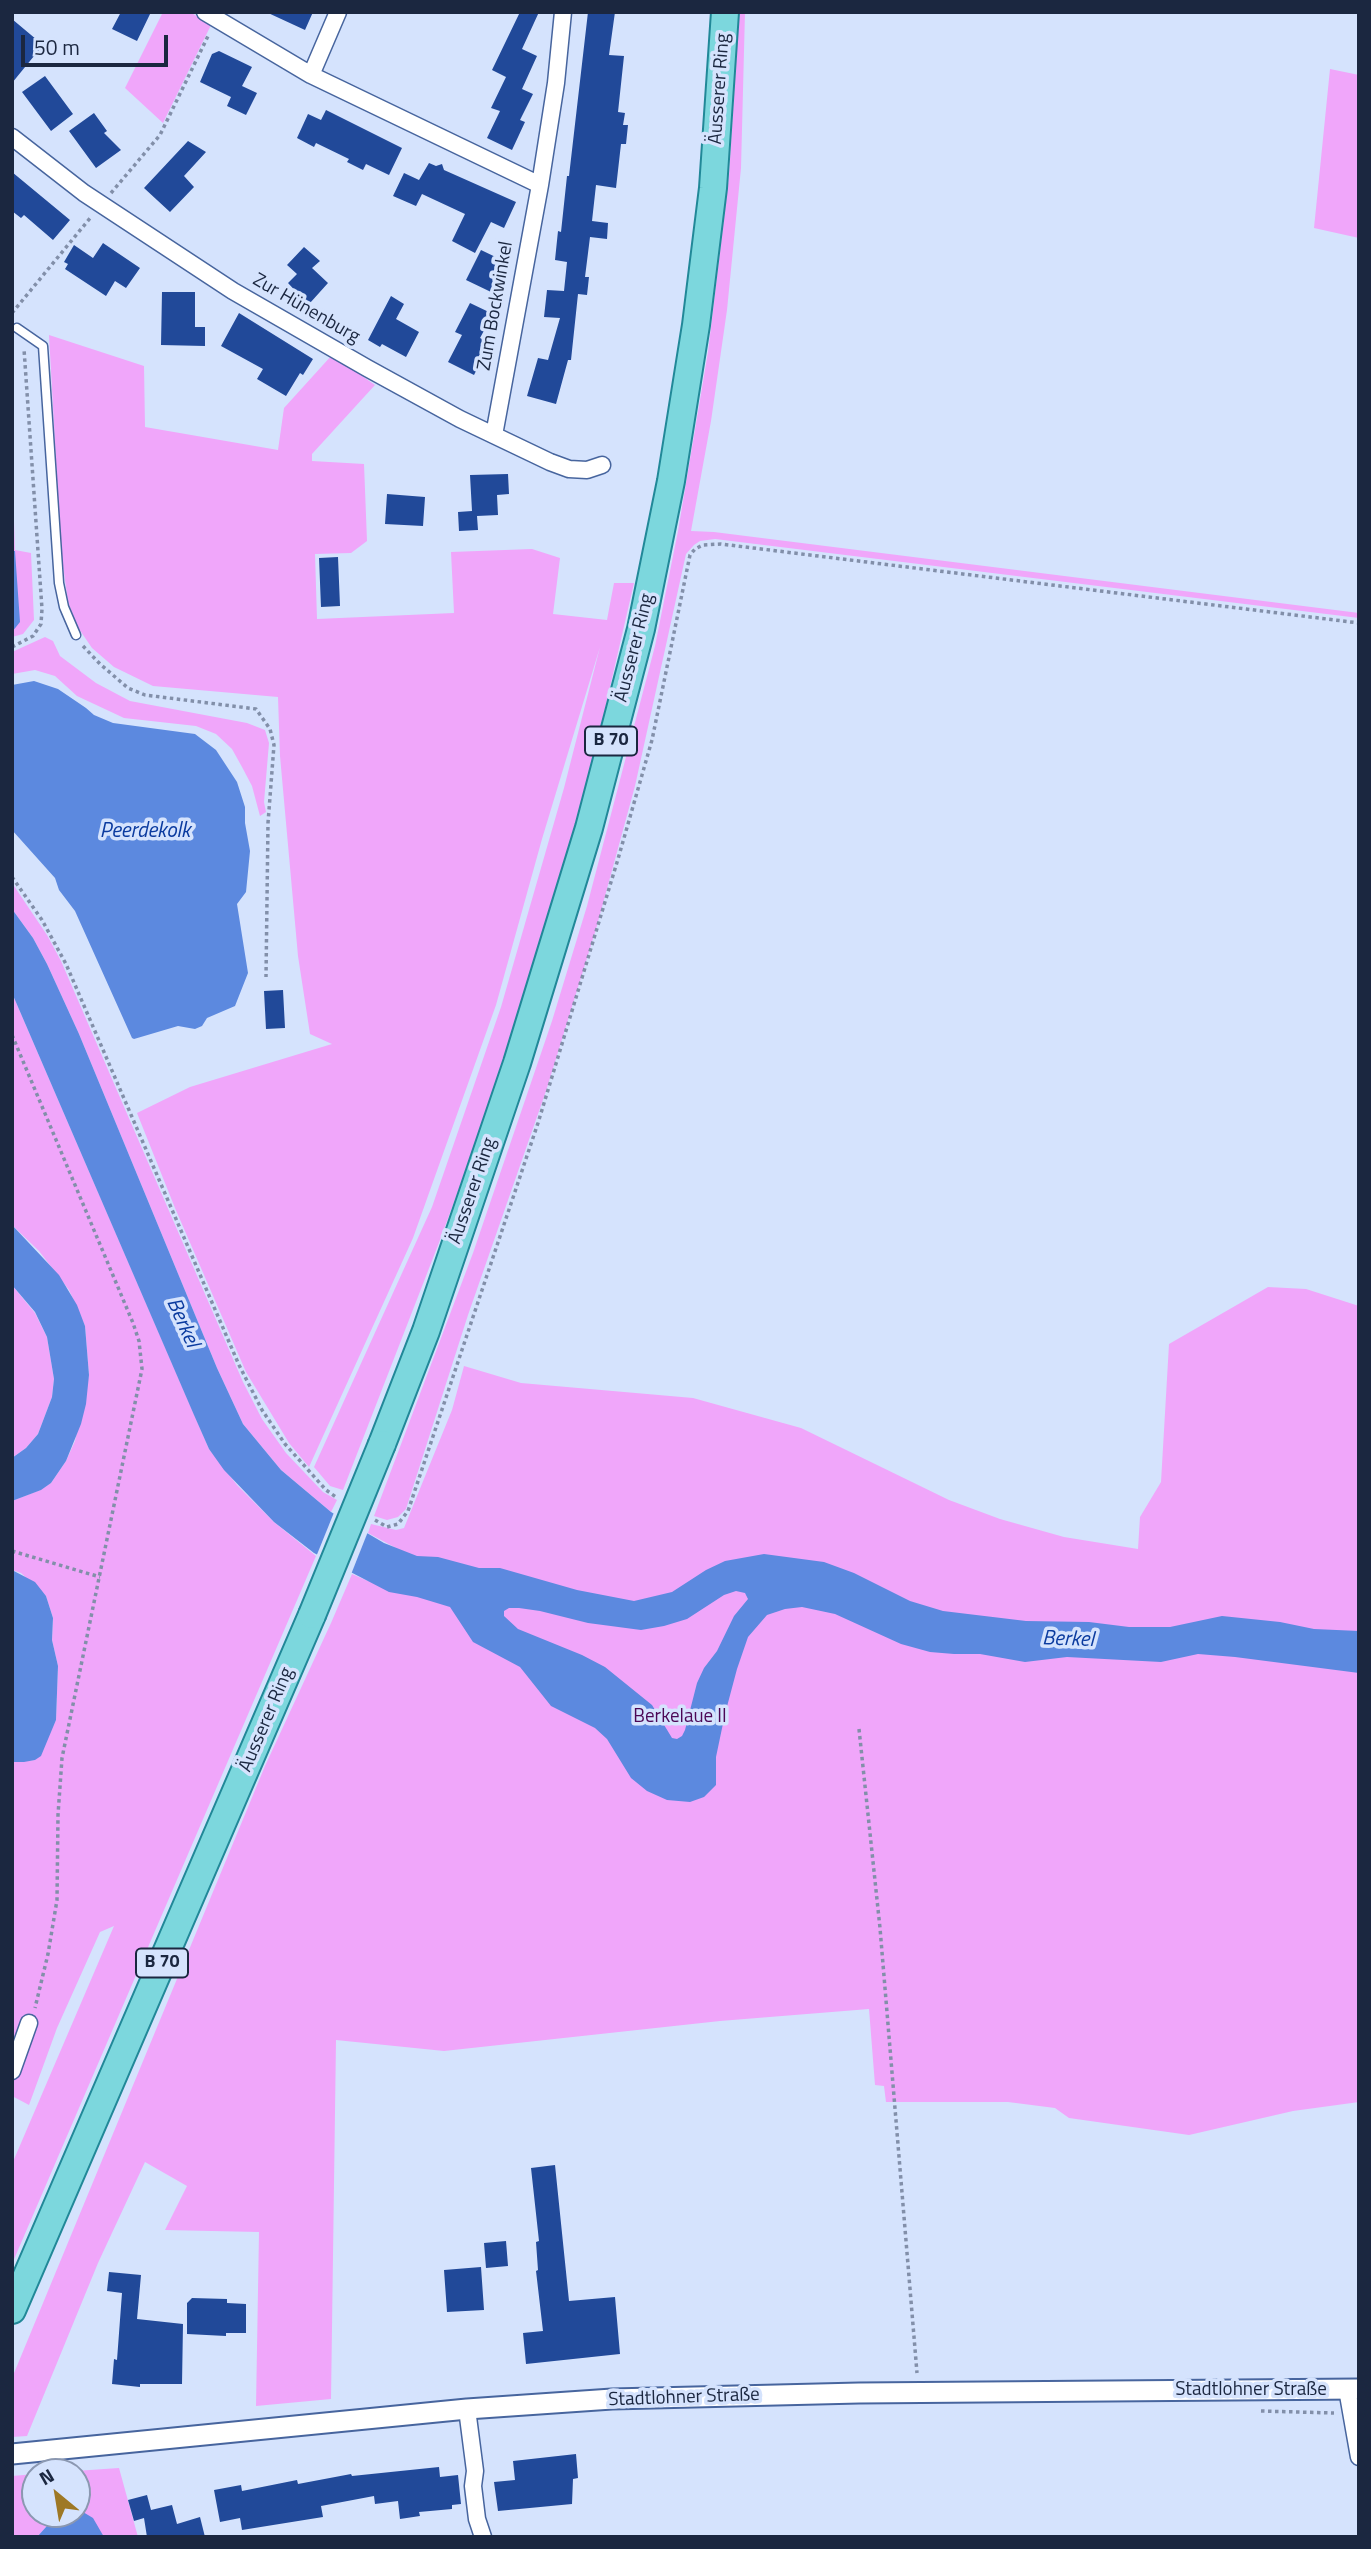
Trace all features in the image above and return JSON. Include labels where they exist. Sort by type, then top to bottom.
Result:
[{"type":"main road","name":"Äusserer Ring","points":[[12,2310],[312,1615],[382,1444],[426,1331],[541,987],[589,828],[641,629],[671,481],[696,325],[713,188],[725,12]]},
{"type":"street","points":[[311,75],[338,12]]},
{"type":"street","name":"Zum Bockwinkel","points":[[494,435],[540,185],[556,83],[563,12]]},
{"type":"street","points":[[211,16],[311,75],[540,185]]},
{"type":"street","name":"Zur Hünenburg","points":[[12,137],[101,204],[233,291],[367,368],[494,435],[569,469],[587,470],[602,465]]},
{"type":"street","points":[[12,2071],[30,2023]]},
{"type":"street","points":[[1353,2389],[1352,2413],[1359,2457]]},
{"type":"street","name":"Stadtlohner Straße","points":[[12,2454],[467,2409],[612,2399],[919,2392],[1353,2389]]},
{"type":"street","points":[[467,2409],[475,2471],[473,2486],[477,2519],[483,2537]]},
{"type":"lane","points":[[18,328],[43,346],[59,583],[64,607],[76,635]]},
{"type":"path","points":[[12,313],[160,135],[211,16]]},
{"type":"path","points":[[12,647],[33,636],[41,624],[42,609],[23,339],[18,328]]},
{"type":"path","points":[[367,1515],[387,1527],[398,1524],[408,1511],[417,1485],[538,1123],[618,859],[652,740],[690,555],[703,545],[721,544],[1359,623]]},
{"type":"path","points":[[76,635],[100,664],[128,688],[145,695],[256,709],[270,729],[274,746],[268,822],[266,977]]},
{"type":"path","points":[[12,877],[42,920],[66,964],[244,1376],[262,1410],[285,1444],[326,1490],[337,1498]]},
{"type":"path","points":[[12,1035],[134,1323],[142,1355],[141,1383],[62,1758],[57,1900],[41,1988],[30,2023]]},
{"type":"path","points":[[12,1551],[100,1577]]},
{"type":"path","points":[[859,1729],[880,1928],[919,2392]]},
{"type":"path","points":[[1258,2411],[1352,2413]]},
{"type":"green space","points":[[163,12],[190,12],[211,25],[163,123],[125,88]]},
{"type":"green space","points":[[739,12],[745,12],[741,168],[727,310],[691,531],[1359,613],[1359,618],[715,539],[700,541],[694,545],[686,554],[635,786],[596,929],[546,1091],[468,1315],[406,1509],[398,1517],[387,1520],[374,1516],[473,1253],[552,1021],[587,906],[655,646],[678,531],[708,352],[729,176]]},
{"type":"green space","points":[[1330,69],[1359,75],[1359,238],[1314,228]]},
{"type":"green space","points":[[49,335],[144,366],[145,427],[278,450],[284,408],[332,355],[375,385],[312,454],[312,461],[364,464],[367,541],[351,553],[315,554],[317,619],[454,613],[451,552],[532,549],[560,558],[553,614],[607,620],[614,583],[634,583],[592,765],[531,979],[492,1099],[343,1490],[330,1486],[314,1467],[432,1207],[501,1007],[564,788],[600,647],[542,839],[496,1005],[413,1238],[309,1467],[289,1443],[246,1372],[137,1113],[190,1087],[332,1044],[310,1034],[298,956],[280,756],[278,697],[153,686],[114,667],[92,648],[77,626],[68,602],[61,551]]},
{"type":"green space","points":[[12,464],[15,550],[31,553],[34,620],[23,634],[12,637]]},
{"type":"green space","points":[[45,637],[53,641],[60,656],[96,683],[130,701],[247,723],[265,730],[269,743],[264,802],[266,812],[260,816],[252,786],[242,767],[232,749],[216,734],[196,726],[124,718],[77,696],[55,676],[35,670],[12,674],[12,652]]},
{"type":"green space","points":[[12,883],[61,961],[243,1382],[262,1419],[286,1453],[323,1492],[337,1500],[331,1512],[281,1470],[243,1424],[217,1368],[79,1034],[47,964],[33,938],[12,909]]},
{"type":"green space","points":[[12,993],[209,1449],[237,1485],[274,1522],[316,1556],[12,2264],[12,2164],[114,1926],[100,1932],[57,2028],[29,2105],[12,2096],[12,1762],[35,1760],[56,1720],[58,1666],[52,1640],[53,1618],[46,1596],[21,1573],[12,1570],[12,1501],[51,1483],[66,1461],[75,1441],[89,1375],[85,1326],[69,1290],[39,1251],[12,1225]]},
{"type":"green space","points":[[12,1285],[35,1313],[47,1337],[54,1379],[52,1397],[38,1434],[26,1448],[12,1458]]},
{"type":"green space","name":"Berkelaue II","points":[[1268,1287],[1306,1289],[1359,1306],[1359,2102],[1293,2111],[1189,2135],[1069,2118],[1055,2108],[1008,2102],[886,2102],[884,2086],[875,2085],[869,2009],[720,2021],[444,2051],[336,2040],[331,2399],[256,2406],[259,2232],[165,2230],[187,2186],[145,2162],[98,2263],[27,2436],[12,2437],[12,2378],[265,1766],[352,1574],[368,1581],[396,1548],[368,1533],[371,1524],[396,1530],[404,1528],[452,1410],[464,1366],[521,1383],[693,1398],[801,1428],[949,1500],[1000,1519],[1064,1537],[1138,1549],[1140,1517],[1161,1482],[1169,1344]]},
{"type":"green space","points":[[119,2468],[138,2537],[104,2537],[91,2522],[91,2470]]},
{"type":"green space","points":[[21,2475],[21,2528],[45,2528],[37,2537],[12,2537],[12,2476]]},
{"type":"water","points":[[12,551],[15,551],[20,622],[12,632]]},
{"type":"water","name":"Peerdekolk","points":[[34,681],[58,689],[94,715],[113,723],[195,734],[216,750],[237,782],[245,807],[250,851],[246,892],[237,904],[248,973],[235,1006],[207,1018],[202,1026],[195,1029],[178,1026],[132,1038],[75,911],[59,890],[55,878],[12,830],[12,685]]},
{"type":"water","name":"Berkel","points":[[12,909],[33,938],[47,964],[79,1034],[217,1368],[243,1424],[281,1470],[331,1512],[384,1543],[417,1556],[438,1557],[479,1568],[500,1568],[577,1590],[634,1601],[672,1592],[725,1561],[764,1554],[824,1562],[854,1573],[910,1601],[943,1611],[1026,1621],[1089,1622],[1129,1627],[1170,1627],[1222,1616],[1280,1622],[1314,1629],[1359,1631],[1359,1673],[1198,1654],[1161,1662],[1067,1657],[1025,1662],[980,1654],[930,1652],[901,1644],[835,1614],[802,1607],[785,1609],[767,1615],[748,1637],[725,1714],[716,1757],[716,1785],[704,1797],[690,1802],[667,1800],[647,1791],[631,1778],[607,1739],[595,1728],[551,1706],[520,1667],[473,1642],[450,1607],[389,1592],[314,1553],[274,1522],[224,1470],[209,1449],[12,993]],"holes":[[[736,1591],[745,1593],[748,1599],[734,1616],[697,1683],[685,1730],[677,1739],[672,1738],[652,1705],[605,1667],[518,1629],[504,1616],[504,1611],[509,1608],[519,1608],[588,1623],[641,1630],[687,1619],[724,1595]]]},
{"type":"water","points":[[12,1225],[59,1275],[77,1305],[85,1326],[89,1375],[81,1424],[66,1461],[51,1483],[41,1490],[12,1501],[12,1458],[26,1448],[38,1434],[52,1397],[54,1379],[47,1337],[35,1312],[12,1285]]},
{"type":"water","points":[[12,1570],[35,1582],[46,1596],[53,1618],[52,1640],[58,1666],[56,1720],[41,1756],[24,1762],[12,1762]]},
{"type":"water","points":[[91,2517],[104,2537],[37,2537],[45,2528],[91,2528]]},
{"type":"pier","points":[[335,1510],[369,1529],[350,1577],[316,1557]]},
{"type":"building","points":[[121,12],[151,12],[137,41],[112,29]]},
{"type":"building","points":[[266,12],[313,12],[305,30]]},
{"type":"building","points":[[520,12],[539,12],[522,49],[537,56],[522,89],[533,94],[520,120],[525,122],[512,150],[487,138],[500,111],[491,108],[506,77],[492,70]]},
{"type":"building","points":[[588,12],[615,12],[609,55],[624,56],[618,112],[625,113],[623,125],[628,125],[626,144],[621,144],[616,188],[596,185],[592,221],[608,223],[607,239],[590,237],[585,277],[589,277],[587,295],[578,294],[571,360],[568,360],[556,404],[527,396],[538,358],[548,360],[560,318],[544,317],[547,290],[564,291],[567,262],[555,260],[569,176]]},
{"type":"building","points":[[12,19],[43,45],[12,83]]},
{"type":"building","points":[[219,51],[252,67],[242,86],[257,93],[246,115],[227,106],[231,97],[200,82],[212,54]]},
{"type":"building","points":[[45,76],[73,114],[51,131],[22,92]]},
{"type":"building","points":[[326,110],[402,148],[389,175],[366,164],[363,170],[347,162],[349,159],[316,143],[314,147],[297,138],[308,114],[321,120]]},
{"type":"building","points":[[94,113],[107,131],[104,133],[121,150],[96,168],[69,131]]},
{"type":"building","points":[[188,141],[206,152],[184,176],[194,187],[170,212],[144,188]]},
{"type":"building","points":[[429,163],[436,166],[442,164],[444,170],[516,202],[504,228],[491,222],[475,253],[452,241],[465,214],[422,194],[416,206],[393,196],[404,173],[419,180]]},
{"type":"building","points":[[12,172],[70,220],[53,240],[24,215],[21,218],[12,211]]},
{"type":"building","points":[[103,243],[140,268],[126,288],[115,281],[106,296],[65,269],[68,264],[64,262],[74,245],[93,258]]},
{"type":"building","points":[[304,247],[320,261],[312,268],[328,283],[310,303],[288,283],[297,274],[287,265]]},
{"type":"building","points":[[481,250],[506,262],[491,292],[466,280]]},
{"type":"building","points":[[162,292],[195,292],[195,327],[205,327],[205,346],[161,345]]},
{"type":"building","points":[[391,296],[404,304],[396,319],[419,332],[406,357],[368,340]]},
{"type":"building","points":[[470,303],[493,314],[480,338],[490,343],[474,375],[448,362],[462,335],[455,332]]},
{"type":"building","points":[[239,313],[313,359],[303,375],[300,373],[286,396],[257,379],[263,369],[221,346]]},
{"type":"building","points":[[508,474],[509,494],[497,495],[498,515],[477,516],[478,530],[459,531],[458,512],[472,511],[470,475]]},
{"type":"building","points":[[387,494],[425,497],[423,526],[385,524]]},
{"type":"building","points":[[338,557],[340,606],[321,607],[319,558]]},
{"type":"building","points":[[283,990],[285,1028],[266,1029],[264,991]]},
{"type":"building","points":[[555,2165],[569,2301],[615,2297],[620,2354],[526,2364],[523,2333],[543,2331],[536,2271],[536,2242],[539,2241],[531,2168]]},
{"type":"building","points":[[506,2241],[508,2266],[486,2268],[484,2243]]},
{"type":"building","points":[[481,2267],[484,2310],[447,2312],[444,2270]]},
{"type":"building","points":[[109,2272],[141,2275],[137,2319],[183,2324],[182,2384],[140,2384],[140,2387],[112,2384],[114,2359],[117,2360],[122,2293],[107,2291]]},
{"type":"building","points":[[192,2298],[227,2299],[227,2303],[246,2304],[246,2333],[226,2333],[226,2336],[187,2334],[187,2303]]},
{"type":"building","points":[[576,2454],[578,2478],[573,2479],[572,2504],[498,2511],[494,2482],[515,2480],[513,2461]]},
{"type":"building","points":[[439,2467],[440,2477],[458,2475],[461,2504],[452,2505],[452,2509],[419,2512],[420,2516],[400,2519],[398,2501],[375,2504],[374,2496],[321,2506],[323,2517],[242,2530],[240,2518],[220,2522],[214,2490],[241,2485],[242,2491],[297,2480],[298,2484],[351,2474]]},
{"type":"building","points":[[147,2495],[151,2510],[172,2505],[177,2524],[200,2517],[205,2537],[147,2537],[144,2518],[134,2521],[128,2500]]}]
